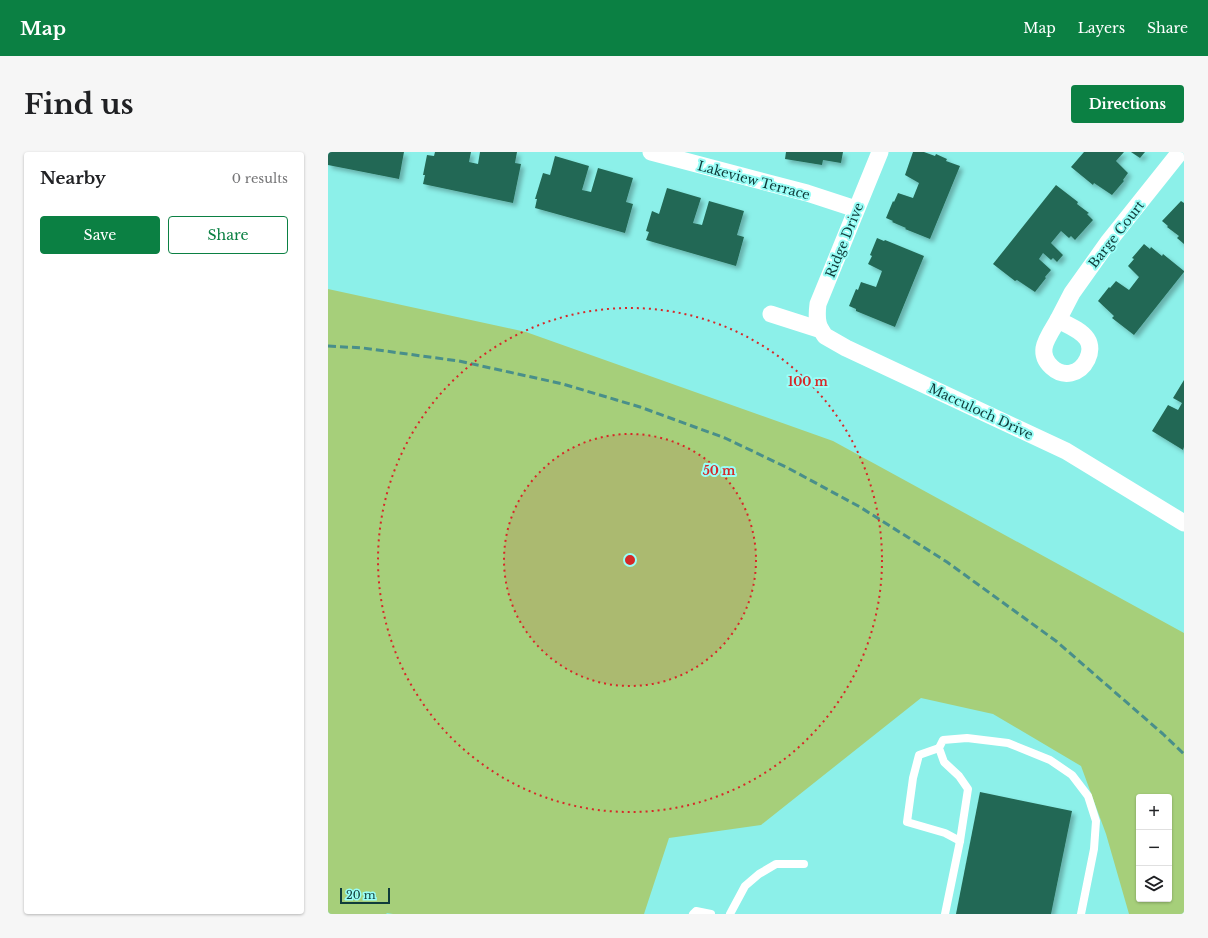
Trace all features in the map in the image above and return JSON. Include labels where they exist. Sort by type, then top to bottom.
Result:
[{"type":"street","name":"Lakeview Terrace","points":[[650,152],[807,193],[856,209]]},
{"type":"street","name":"Ridge Drive","points":[[821,330],[817,315],[818,304],[880,152]]},
{"type":"street","name":"Barge Court","points":[[1058,320],[1072,293],[1109,241],[1180,152]]},
{"type":"street","name":"Macculoch Drive","points":[[771,314],[821,330],[826,336],[846,348],[1066,451],[1184,523]]},
{"type":"lane","points":[[960,841],[945,833],[907,822],[913,778],[919,755],[939,748],[943,740],[967,738],[1008,743],[1050,760],[1072,775],[1088,796],[1096,821],[1094,849],[1081,914]]},
{"type":"lane","points":[[939,748],[944,762],[968,788],[960,841],[944,914]]},
{"type":"lane","points":[[730,914],[745,886],[759,874],[776,864],[804,864]]},
{"type":"lane","points":[[693,914],[696,911],[712,914]]},
{"type":"green space","points":[[328,289],[526,332],[833,441],[1184,633],[1184,914],[1129,914],[1106,834],[1081,766],[993,714],[921,698],[761,825],[669,838],[644,914],[328,914]]},
{"type":"building","points":[[328,152],[404,152],[399,179],[328,165]]},
{"type":"building","points":[[435,152],[471,152],[469,162],[478,164],[480,152],[517,152],[515,163],[521,164],[513,203],[423,184],[425,175],[423,175],[427,155],[434,156]]},
{"type":"building","points":[[786,152],[843,152],[841,163],[823,160],[822,165],[785,159]]},
{"type":"building","points":[[913,152],[924,152],[935,156],[936,154],[947,159],[946,161],[960,166],[930,239],[905,229],[906,228],[886,218],[898,193],[913,198],[919,183],[905,175]]},
{"type":"building","points":[[1084,152],[1124,152],[1116,161],[1128,173],[1123,180],[1124,181],[1112,195],[1094,183],[1093,185],[1071,167]]},
{"type":"building","points":[[1131,152],[1145,152],[1140,158]]},
{"type":"building","points":[[555,156],[589,166],[582,190],[591,192],[598,168],[633,178],[626,202],[633,204],[625,233],[535,208],[537,199],[535,199],[543,173],[550,175]]},
{"type":"building","points":[[1056,185],[1078,202],[1077,204],[1089,213],[1087,214],[1093,220],[1075,240],[1071,236],[1069,238],[1061,231],[1051,243],[1063,255],[1057,262],[1053,258],[1051,260],[1043,253],[1039,259],[1051,270],[1035,292],[1017,280],[1015,281],[993,264]]},
{"type":"building","points":[[667,188],[701,198],[693,223],[702,225],[709,201],[744,211],[737,235],[744,237],[736,266],[646,240],[649,232],[646,231],[652,211],[659,214]]},
{"type":"building","points":[[1181,201],[1184,203],[1184,244],[1177,238],[1179,236],[1162,221]]},
{"type":"building","points":[[877,238],[924,256],[895,327],[856,311],[856,309],[849,306],[856,289],[858,290],[861,282],[876,287],[882,271],[868,264]]},
{"type":"building","points":[[1144,244],[1150,249],[1151,247],[1162,256],[1163,254],[1184,272],[1134,335],[1112,318],[1114,316],[1098,301],[1116,281],[1129,290],[1139,277],[1128,266],[1134,259],[1132,258]]},
{"type":"building","points":[[1184,380],[1183,450],[1152,431],[1168,405],[1178,410],[1182,403],[1173,398]]},
{"type":"building","points":[[980,792],[1072,811],[1051,914],[956,914]]},
{"type":"railway","points":[[328,346],[363,348],[459,361],[563,384],[640,407],[725,438],[788,468],[860,507],[947,562],[1056,641],[1184,754]]}]
